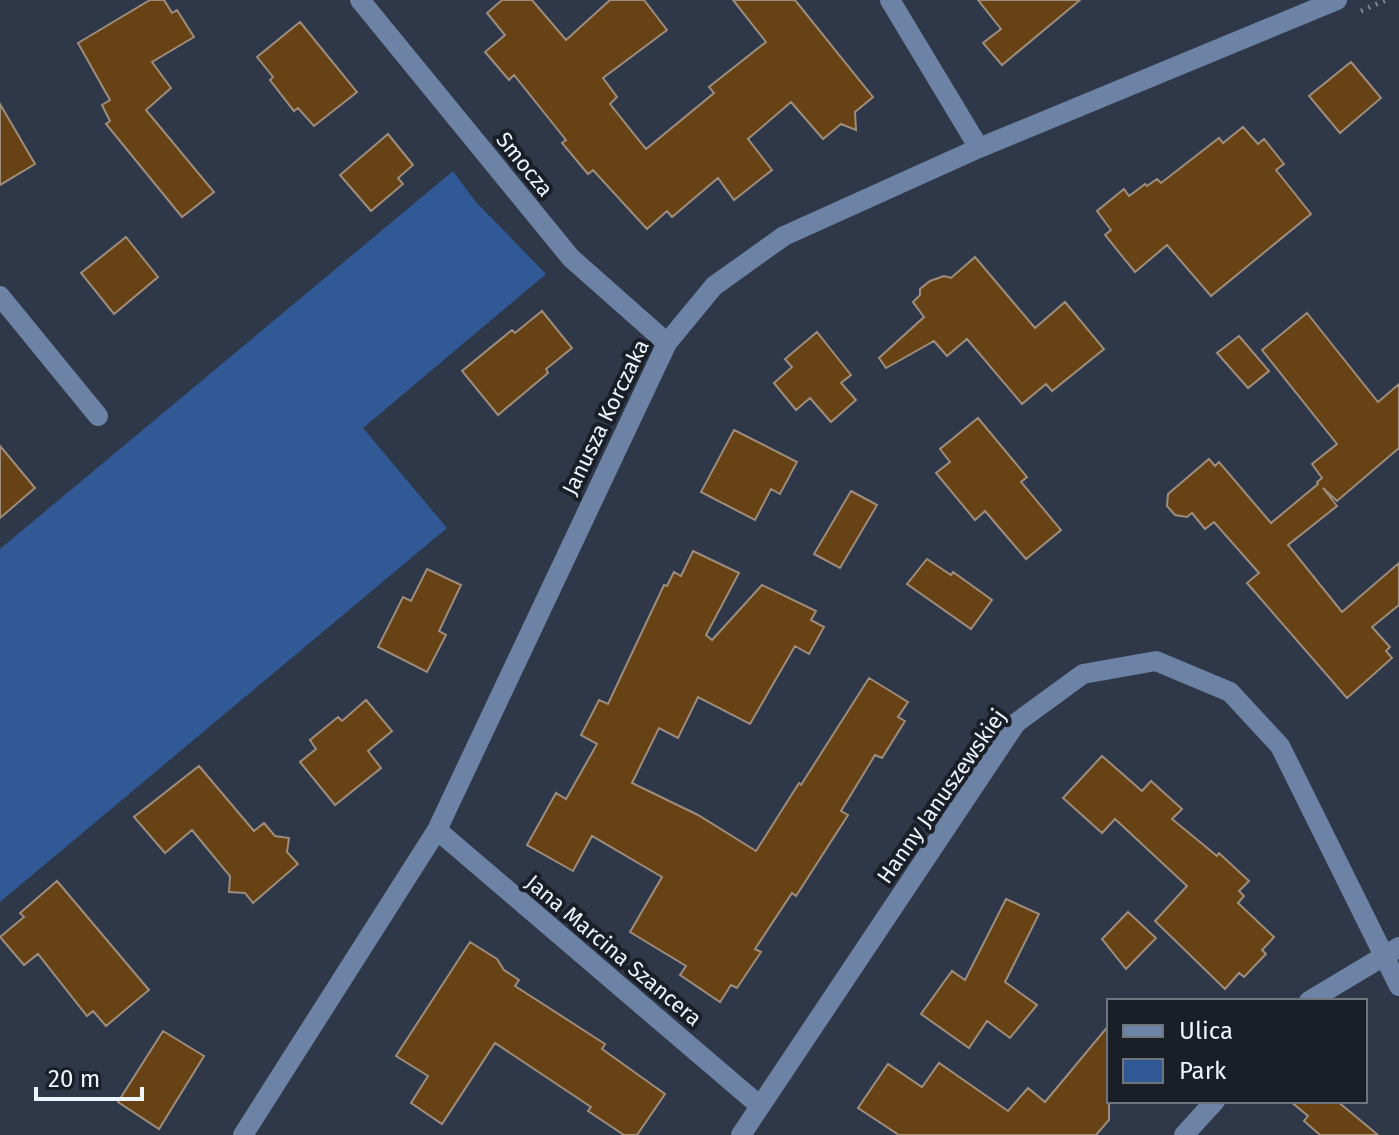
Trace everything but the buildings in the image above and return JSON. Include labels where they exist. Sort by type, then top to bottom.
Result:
[{"type":"street","name":"Smocza","points":[[360,0],[571,258],[667,343]]},
{"type":"street","points":[[890,0],[979,148]]},
{"type":"street","name":"Janusza Korczaka","points":[[243,1135],[437,830],[667,343],[714,286],[784,236],[979,148],[1337,0]]},
{"type":"street","points":[[0,296],[98,416]]},
{"type":"street","name":"Hanny Januszewskiej","points":[[741,1135],[1016,723],[1083,674],[1156,661],[1230,692],[1280,746],[1391,951],[1399,986]]},
{"type":"street","name":"Jana Marcina Szancera","points":[[437,830],[760,1106]]},
{"type":"street","points":[[1312,999],[1391,951]]},
{"type":"street","points":[[1184,1135],[1213,1103]]},
{"type":"path","points":[[1357,12],[1386,0]]},
{"type":"green space","points":[[453,171],[475,201],[546,274],[363,428],[447,528],[0,902],[0,549]]}]
